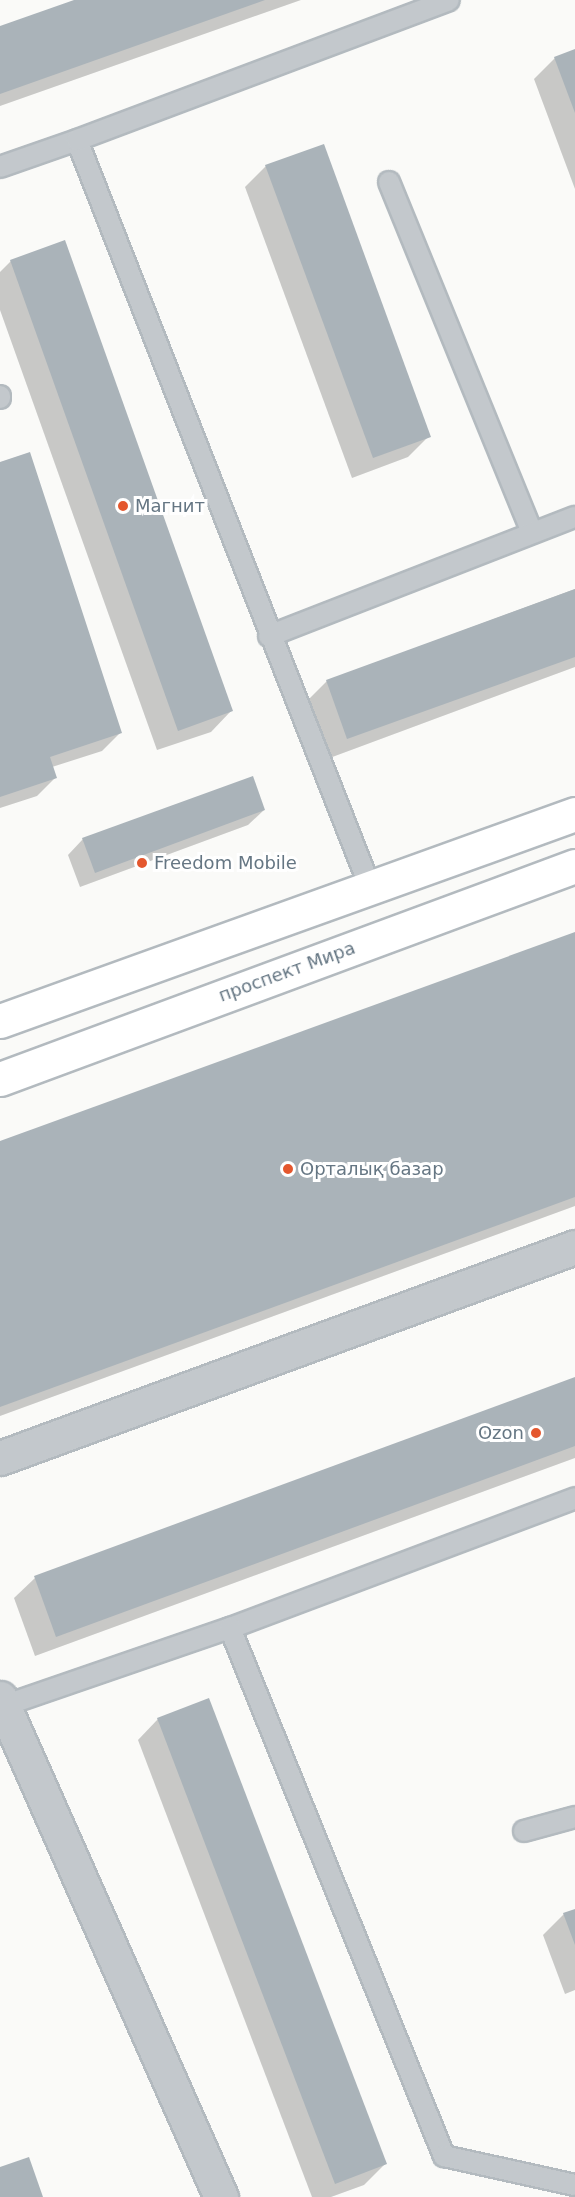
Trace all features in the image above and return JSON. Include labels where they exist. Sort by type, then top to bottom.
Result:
[{"type":"main road","points":[[0,1021],[575,814]]},
{"type":"main road","name":"проспект Мира","points":[[0,1079],[575,866]]},
{"type":"street","points":[[0,1458],[575,1247]]},
{"type":"street","points":[[2,1702],[221,2197]]},
{"type":"lane","points":[[0,167],[449,0]]},
{"type":"lane","points":[[77,140],[269,636],[370,887]]},
{"type":"lane","points":[[389,182],[532,532]]},
{"type":"lane","points":[[269,636],[575,517]]},
{"type":"lane","points":[[2,1702],[230,1628],[575,1498]]},
{"type":"lane","points":[[230,1628],[444,2156],[575,2185]]},
{"type":"lane","points":[[524,1831],[575,1817]]},
{"type":"building","points":[[74,0],[265,0],[0,94],[0,26]]},
{"type":"building","points":[[575,49],[575,113],[554,57]]},
{"type":"building","points":[[324,144],[431,437],[373,458],[265,165]]},
{"type":"building","points":[[65,240],[233,711],[178,731],[10,260]]},
{"type":"building","points":[[30,452],[122,733],[50,757],[57,778],[0,797],[0,462]]},
{"type":"building","points":[[575,589],[575,657],[347,739],[326,680]]},
{"type":"building","points":[[253,776],[265,810],[95,873],[82,838]]},
{"type":"building","name":"Орталық базар","points":[[575,932],[575,1197],[0,1407],[0,1141]]},
{"type":"building","points":[[575,1377],[575,1446],[56,1637],[34,1576]]},
{"type":"building","points":[[209,1698],[387,2164],[335,2184],[157,1718]]},
{"type":"building","points":[[575,1909],[575,1945],[563,1913]]},
{"type":"building","points":[[29,2157],[43,2197],[0,2197],[0,2167]]},
{"type":"place","name":"Магнит","points":[[123,506]]},
{"type":"place","name":"Freedom Mobile","points":[[142,863]]},
{"type":"place","name":"Орталық базар","points":[[288,1169]]},
{"type":"place","name":"Ozon","points":[[536,1433]]}]
